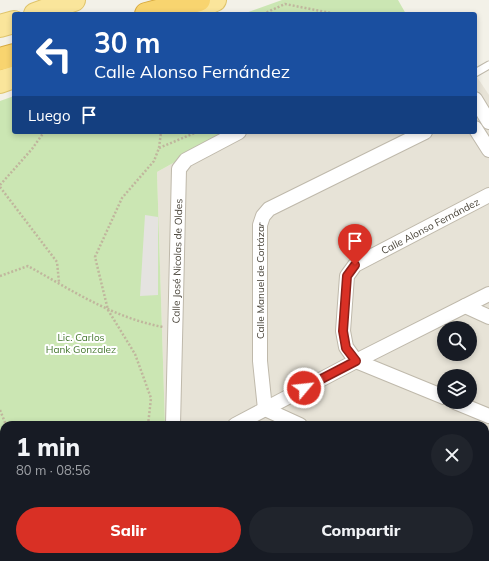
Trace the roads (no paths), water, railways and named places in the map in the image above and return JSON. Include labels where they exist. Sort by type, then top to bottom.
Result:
[{"type":"highway","points":[[153,12],[198,0]]},
{"type":"highway","points":[[0,59],[12,56]]},
{"type":"main road","points":[[41,12],[74,0]]},
{"type":"main road","points":[[186,12],[215,0]]},
{"type":"main road","points":[[0,26],[12,23]]},
{"type":"main road","points":[[0,82],[12,78]]},
{"type":"street","points":[[477,102],[489,122]]},
{"type":"street","points":[[477,131],[489,150]]},
{"type":"street","name":"Calle José Nicolas de Oldes","points":[[174,421],[179,169],[186,160],[235,134]]},
{"type":"street","name":"Calle Manuel de Cortázar","points":[[265,409],[260,361],[260,224],[264,216],[269,209],[421,134]]},
{"type":"street","name":"Calle Alonso Fernández","points":[[356,361],[346,348],[343,331],[347,276],[350,270],[355,265],[489,195]]},
{"type":"street","points":[[242,421],[356,361],[489,294]]},
{"type":"street","points":[[465,306],[489,317]]},
{"type":"street","points":[[356,361],[437,395]]},
{"type":"street","points":[[265,409],[291,421]]},
{"type":"street","points":[[472,409],[489,416]]},
{"type":"lane","points":[[477,72],[489,65]]},
{"type":"park label","name":"Lic. Carlos Hank Gonzalez","points":[[81,342]]}]
